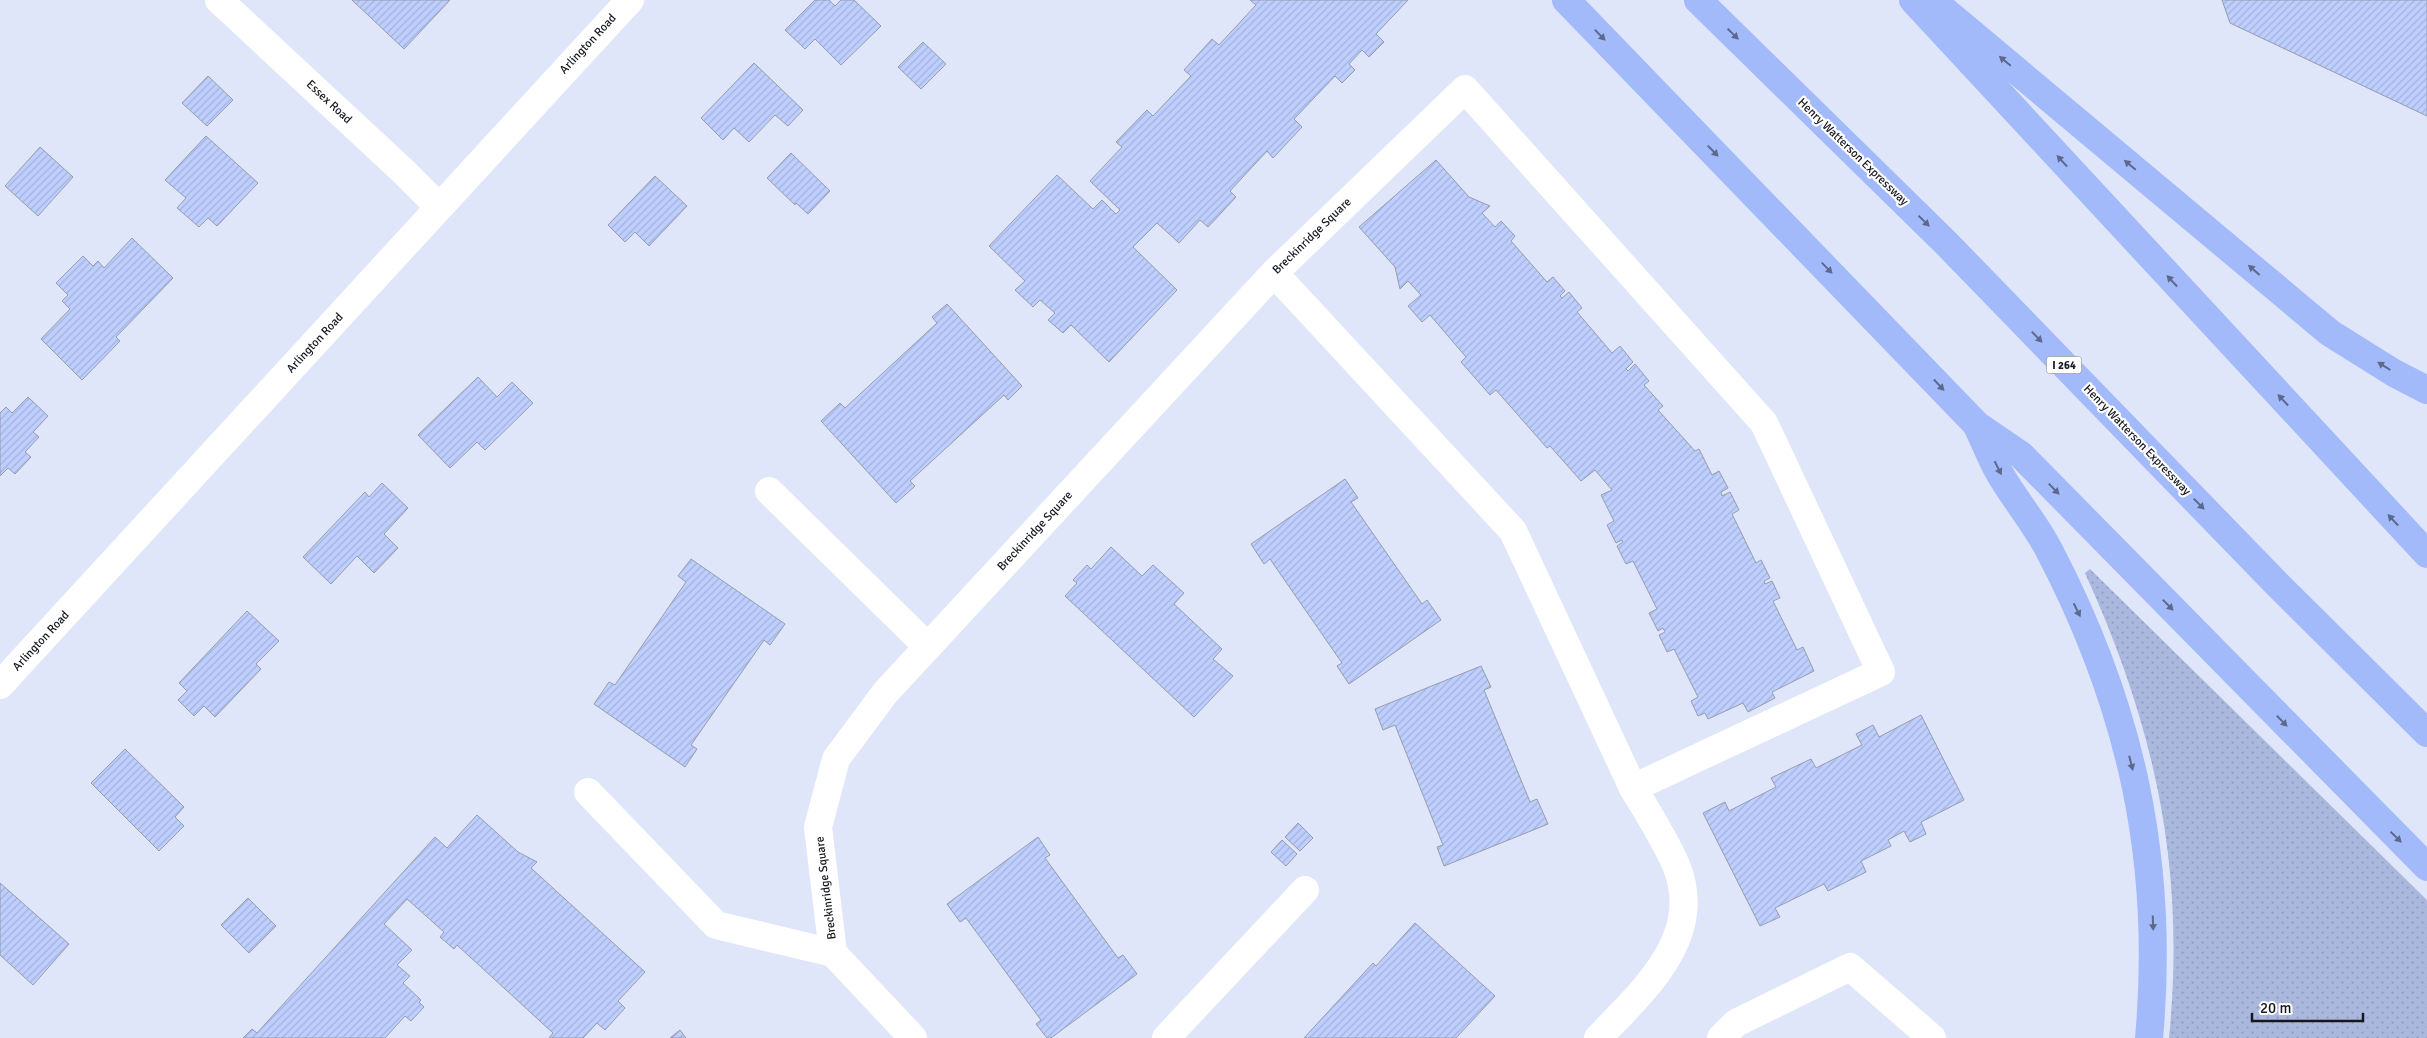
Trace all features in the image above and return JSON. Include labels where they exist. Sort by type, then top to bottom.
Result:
[{"type":"highway","points":[[1566,0],[1977,425],[2021,455],[2427,867]]},
{"type":"highway","name":"Henry Watterson Expressway","points":[[1698,0],[1946,243],[2274,582],[2427,733]]},
{"type":"highway","points":[[1913,0],[2427,554]]},
{"type":"highway","points":[[1931,0],[2323,327],[2394,372],[2427,390]]},
{"type":"highway","points":[[1977,425],[1999,472],[2052,557],[2104,672],[2122,726],[2138,790],[2148,850],[2153,922],[2153,992],[2149,1038]]},
{"type":"street","name":"Essex Road","points":[[219,0],[403,171],[438,206]]},
{"type":"street","name":"Arlington Road","points":[[0,685],[400,252],[438,206],[630,0]]},
{"type":"street","name":"Breckinridge Square","points":[[913,1038],[833,953],[818,827],[836,758],[885,693],[1274,273],[1465,89],[1764,423],[1881,672],[1633,788]]},
{"type":"street","points":[[1274,273],[1513,531],[1633,788],[1676,867],[1682,890],[1682,914],[1679,932],[1672,952],[1649,984],[1598,1038]]},
{"type":"street","points":[[769,491],[928,647]]},
{"type":"street","points":[[588,792],[716,925],[833,953]]},
{"type":"street","points":[[1166,1038],[1305,890]]},
{"type":"street","points":[[1721,1038],[1736,1023],[1850,967],[1932,1038]]},
{"type":"shaded area","points":[[2090,569],[2427,900],[2427,1038],[2169,1038],[2173,976],[2173,915],[2160,799],[2147,743],[2130,687],[2085,573]]},
{"type":"building","points":[[352,0],[450,0],[404,49]]},
{"type":"building","points":[[815,0],[829,0],[835,6],[841,0],[854,0],[881,26],[841,65],[815,39],[805,49],[785,30]]},
{"type":"building","points":[[1250,0],[1408,0],[1376,34],[1384,42],[1369,57],[1362,50],[1349,64],[1355,70],[1342,83],[1335,76],[1294,119],[1302,127],[1273,158],[1267,151],[1230,191],[1236,197],[1208,227],[1200,220],[1179,243],[1157,223],[1133,247],[1177,290],[1109,362],[1071,325],[1063,333],[1048,320],[1055,313],[1040,300],[1033,307],[1015,290],[1025,281],[989,246],[1057,175],[1093,209],[1102,200],[1116,214],[1120,210],[1090,181],[1122,147],[1116,142],[1147,110],[1153,116],[1191,76],[1184,70],[1212,39],[1219,45],[1256,5]]},
{"type":"building","points":[[2222,0],[2427,0],[2427,116],[2230,23]]},
{"type":"building","points":[[923,42],[946,64],[921,89],[898,67]]},
{"type":"building","points":[[754,63],[803,110],[788,126],[775,115],[749,142],[734,128],[723,140],[701,118]]},
{"type":"building","points":[[208,76],[233,100],[207,126],[182,103]]},
{"type":"building","points":[[206,136],[258,183],[217,226],[208,218],[199,227],[177,208],[186,198],[165,180]]},
{"type":"building","points":[[40,147],[73,177],[38,216],[5,186]]},
{"type":"building","points":[[791,153],[830,191],[808,214],[796,203],[795,205],[767,178]]},
{"type":"building","points":[[1436,160],[1469,197],[1490,206],[1482,213],[1495,227],[1501,221],[1515,236],[1511,241],[1547,282],[1553,277],[1565,291],[1560,296],[1562,298],[1569,292],[1582,308],[1577,312],[1612,353],[1620,346],[1633,362],[1626,369],[1628,371],[1635,364],[1649,381],[1644,385],[1663,406],[1658,410],[1695,451],[1699,449],[1712,475],[1719,471],[1728,488],[1721,492],[1722,496],[1730,492],[1739,510],[1732,514],[1756,563],[1761,560],[1770,578],[1764,581],[1765,584],[1772,581],[1780,598],[1773,601],[1797,650],[1803,647],[1814,671],[1772,692],[1775,698],[1748,712],[1743,703],[1708,719],[1705,713],[1698,716],[1691,701],[1698,697],[1674,649],[1667,652],[1659,635],[1665,632],[1663,628],[1658,631],[1649,613],[1657,609],[1633,561],[1626,564],[1617,546],[1623,542],[1622,540],[1616,543],[1607,525],[1614,521],[1601,495],[1612,490],[1595,470],[1581,481],[1550,446],[1547,448],[1496,390],[1490,395],[1461,362],[1466,357],[1430,315],[1422,322],[1408,306],[1421,295],[1408,281],[1400,289],[1395,267],[1359,227]]},
{"type":"building","points":[[655,176],[687,206],[649,246],[635,232],[625,242],[608,225]]},
{"type":"building","points":[[132,238],[173,278],[116,337],[120,341],[82,380],[41,339],[70,309],[62,301],[68,295],[56,283],[83,256],[93,266],[98,261],[104,268]]},
{"type":"building","points":[[947,304],[1022,386],[1008,400],[1004,395],[910,481],[915,486],[896,503],[821,421],[840,403],[845,408],[937,323],[932,317]]},
{"type":"building","points":[[478,377],[497,397],[512,382],[533,403],[485,450],[477,442],[450,468],[418,435]]},
{"type":"building","points":[[28,397],[48,416],[33,432],[39,437],[25,452],[31,457],[15,474],[8,468],[0,476],[0,413],[6,407],[12,413]]},
{"type":"building","points":[[1345,479],[1358,498],[1351,502],[1422,604],[1427,600],[1441,620],[1349,684],[1337,666],[1342,663],[1270,559],[1264,564],[1251,544]]},
{"type":"building","points":[[382,483],[408,508],[384,534],[398,548],[374,573],[357,556],[331,584],[303,557],[365,492],[369,497]]},
{"type":"building","points":[[1111,547],[1142,576],[1153,565],[1184,593],[1174,604],[1222,649],[1213,659],[1233,676],[1194,717],[1065,596],[1077,583],[1073,580],[1087,565],[1091,569]]},
{"type":"building","points":[[691,559],[785,624],[770,645],[764,640],[691,745],[697,749],[685,767],[594,704],[609,682],[615,685],[686,582],[678,576]]},
{"type":"building","points":[[247,611],[279,641],[256,664],[261,669],[215,717],[204,706],[194,716],[178,700],[187,691],[179,683]]},
{"type":"building","points":[[1481,666],[1491,687],[1484,690],[1530,802],[1537,799],[1548,824],[1444,866],[1437,847],[1443,845],[1395,725],[1383,730],[1375,709]]},
{"type":"building","points":[[1921,715],[1964,800],[1921,822],[1926,834],[1910,842],[1904,831],[1888,840],[1891,846],[1861,861],[1866,872],[1828,891],[1824,884],[1775,908],[1780,917],[1760,926],[1703,813],[1725,802],[1729,811],[1776,787],[1771,778],[1811,759],[1816,768],[1862,745],[1856,734],[1873,725],[1879,737]]},
{"type":"building","points":[[125,749],[184,807],[175,817],[184,826],[159,851],[91,783]]},
{"type":"building","points":[[477,815],[518,852],[537,862],[531,868],[645,972],[618,1001],[625,1008],[605,1030],[597,1023],[583,1038],[549,1038],[553,1033],[457,945],[454,949],[440,937],[444,932],[407,899],[384,924],[412,950],[397,965],[410,976],[403,983],[421,1000],[419,1002],[424,1007],[411,1021],[405,1016],[385,1038],[243,1038],[252,1029],[257,1033],[435,837],[447,848]]},
{"type":"building","points":[[1298,823],[1313,838],[1300,851],[1285,837]]},
{"type":"building","points":[[1038,837],[1050,855],[1045,858],[1118,958],[1123,955],[1137,974],[1051,1038],[1047,1038],[1036,1024],[1041,1020],[966,918],[960,922],[947,904]]},
{"type":"building","points":[[1282,840],[1297,854],[1286,866],[1271,852]]},
{"type":"building","points":[[0,883],[69,944],[33,985],[0,955]]},
{"type":"building","points":[[248,898],[276,926],[249,953],[221,925]]},
{"type":"building","points":[[1415,923],[1495,996],[1456,1038],[1304,1038],[1373,963],[1376,966]]},
{"type":"building","points":[[680,1030],[686,1038],[670,1038]]}]
